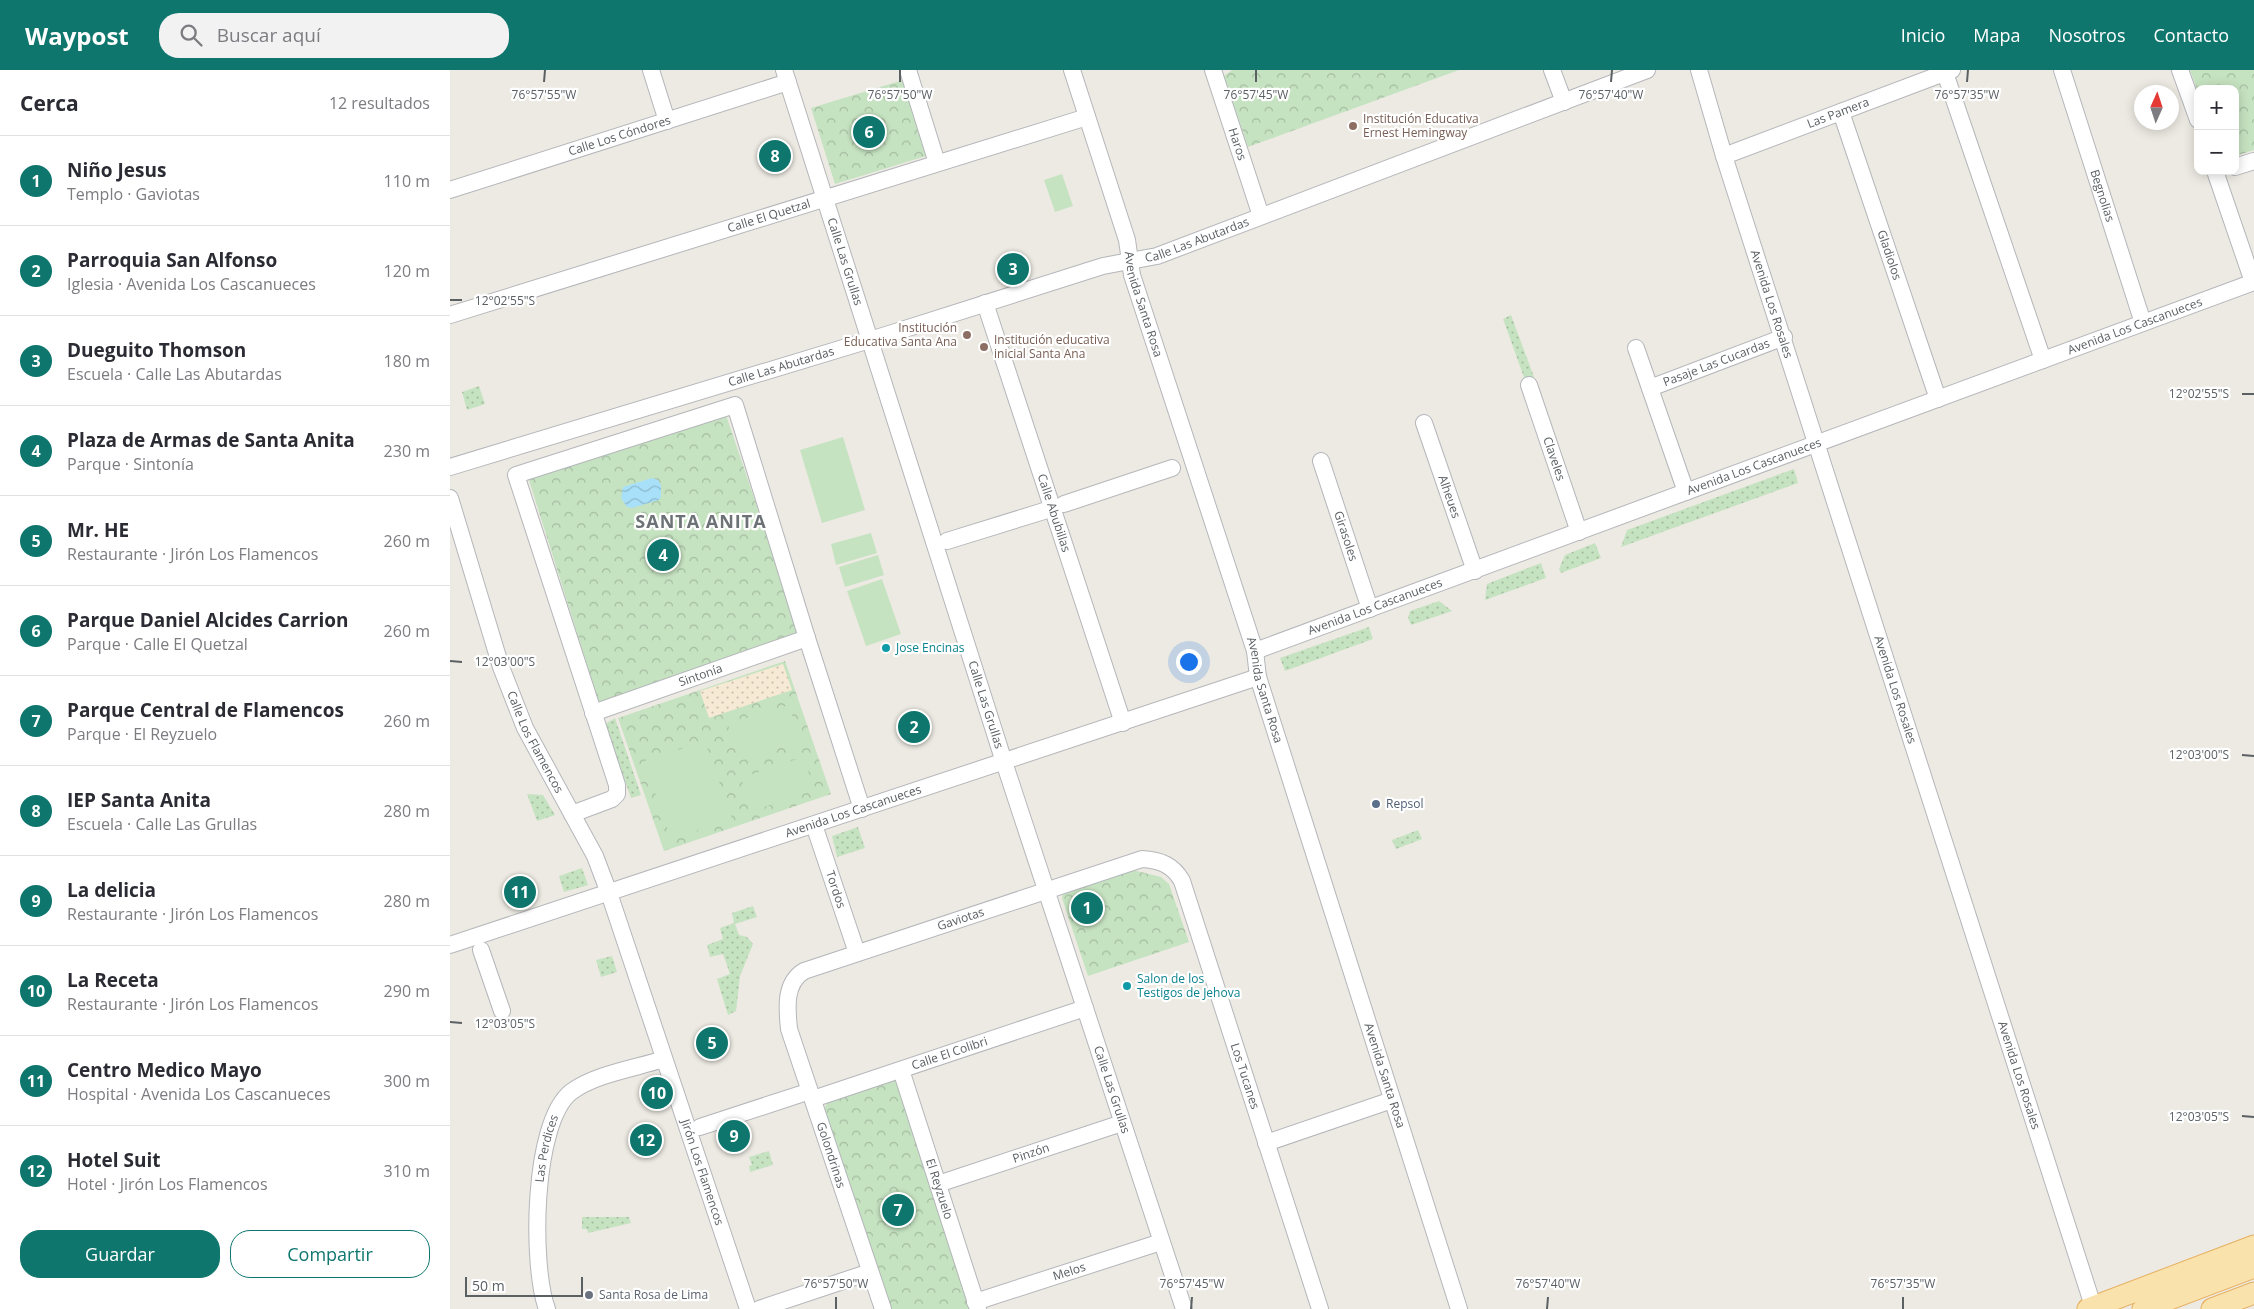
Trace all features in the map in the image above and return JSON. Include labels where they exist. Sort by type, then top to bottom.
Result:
[{"type":"main road","points":[[2092,1308],[2254,1246]]},
{"type":"main road","points":[[2143,1309],[2254,1267]]},
{"type":"main road","points":[[2212,1309],[2254,1293]]},
{"type":"street","points":[[651,70],[667,121]]},
{"type":"street","points":[[908,70],[936,163]]},
{"type":"street","name":"Avenida Santa Rosa","points":[[1072,70],[1127,240],[1129,261],[1135,284],[1255,651],[1258,677],[1459,1309]]},
{"type":"street","name":"Haros","points":[[1213,70],[1261,216]]},
{"type":"street","points":[[1552,70],[1564,102]]},
{"type":"street","name":"Calle Las Abutardas","points":[[450,467],[870,340],[1103,266],[1156,256],[1647,70]]},
{"type":"street","name":"Avenida Los Rosales","points":[[1699,70],[1724,156],[1818,443],[2092,1308]]},
{"type":"street","name":"Begnolias","points":[[2062,70],[2143,323]]},
{"type":"street","points":[[2180,70],[2194,109]]},
{"type":"street","points":[[1938,73],[2042,360]]},
{"type":"street","name":"Las Pamera","points":[[1724,156],[1938,73]]},
{"type":"street","name":"Calle Los Cóndores","points":[[450,190],[667,121],[786,76]]},
{"type":"street","name":"Calle Las Grullas","points":[[786,76],[1004,762],[1184,1309]]},
{"type":"street","name":"Gladiolos","points":[[1841,112],[1938,399]]},
{"type":"street","name":"Calle El Quetzal","points":[[450,315],[1087,117]]},
{"type":"street","points":[[2239,166],[2254,160]]},
{"type":"street","points":[[2220,175],[2254,282]]},
{"type":"street","name":"Avenida Los Cascanueces","points":[[1255,651],[2254,282]]},
{"type":"street","name":"Calle Abubillas","points":[[985,303],[1123,723]]},
{"type":"street","name":"Pasaje Las Cucardas","points":[[1650,388],[1784,337]]},
{"type":"street","name":"Pasaje Las Cucardas","points":[[1636,348],[1686,492]]},
{"type":"street","name":"Claveles","points":[[1528,385],[1579,532]]},
{"type":"street","points":[[572,814],[612,799],[617,794],[617,785],[516,475],[735,405],[862,809]]},
{"type":"street","name":"Alheues","points":[[1424,422],[1474,571]]},
{"type":"street","name":"Girasoles","points":[[1321,461],[1370,609]]},
{"type":"street","points":[[1064,504],[1172,468]]},
{"type":"street","name":"Calle Los Flamencos","points":[[450,498],[501,668],[525,728],[595,856],[609,894]]},
{"type":"street","points":[[947,541],[1044,511]]},
{"type":"street","name":"Sintonía","points":[[593,713],[807,638]]},
{"type":"street","name":"Avenida Los Cascanueces","points":[[450,945],[609,894],[1258,677]]},
{"type":"street","name":"Tordos","points":[[814,825],[857,953]]},
{"type":"street","name":"Gaviotas","points":[[787,1000],[789,991],[799,974],[1134,861],[1151,859]]},
{"type":"street","name":"Los Tucanes","points":[[1151,859],[1171,867],[1177,872],[1182,881],[1320,1309]]},
{"type":"street","name":"Jirón Los Flamencos","points":[[609,894],[748,1309]]},
{"type":"street","points":[[481,950],[502,1012]]},
{"type":"street","name":"Golondrinas","points":[[787,1000],[790,1029],[807,1096],[883,1309]]},
{"type":"street","name":"Calle El Colibri","points":[[700,1127],[901,1070],[1085,1008]]},
{"type":"street","name":"Las Perdices","points":[[547,1309],[539,1272],[538,1200],[546,1144],[557,1112],[564,1099],[581,1086],[664,1059]]},
{"type":"street","name":"El Reyzuelo","points":[[901,1070],[977,1305]]},
{"type":"street","points":[[1266,1143],[1392,1100]]},
{"type":"street","name":"Pinzón","points":[[938,1184],[1122,1122]]},
{"type":"street","name":"Melos","points":[[977,1305],[1162,1242]]},
{"type":"street","points":[[759,1309],[870,1272]]},
{"type":"green space","points":[[1232,70],[1459,70],[1248,147],[1224,76]]},
{"type":"green space","points":[[2190,70],[2254,70],[2254,150],[2239,155],[2239,85],[2195,85]]},
{"type":"green space","points":[[903,80],[926,156],[835,184],[811,108]]},
{"type":"green space","points":[[1062,174],[1073,206],[1055,212],[1044,180]]},
{"type":"green space","points":[[1511,315],[1534,377],[1525,380],[1503,319]]},
{"type":"green space","points":[[479,386],[485,404],[467,410],[462,392]]},
{"type":"green space","points":[[726,415],[800,633],[599,703],[528,477]]},
{"type":"green space","points":[[843,437],[865,510],[822,523],[800,450]]},
{"type":"green space","points":[[1794,469],[1798,483],[1621,547],[1627,530]]},
{"type":"green space","points":[[871,533],[877,553],[836,565],[831,544]]},
{"type":"green space","points":[[1595,543],[1601,558],[1561,573],[1559,569],[1565,555]]},
{"type":"green space","points":[[878,555],[884,575],[845,587],[839,567]]},
{"type":"green space","points":[[1541,563],[1546,578],[1485,600],[1487,584]]},
{"type":"green space","points":[[882,579],[901,634],[866,646],[847,591]]},
{"type":"green space","points":[[1439,601],[1452,611],[1411,625],[1408,618],[1410,611]]},
{"type":"green space","points":[[1369,627],[1373,639],[1285,671],[1280,658]]},
{"type":"green space","points":[[785,661],[831,794],[664,851],[618,718]]},
{"type":"green space","points":[[789,705],[800,741],[739,761],[728,724]]},
{"type":"green space","points":[[615,718],[641,795],[631,798],[605,724]]},
{"type":"green space","points":[[705,741],[732,819],[671,839],[644,761]]},
{"type":"green space","points":[[803,757],[815,790],[752,811],[741,778]]},
{"type":"green space","points":[[527,794],[543,795],[555,815],[537,821]]},
{"type":"green space","points":[[858,827],[865,848],[837,857],[832,836]]},
{"type":"green space","points":[[1418,830],[1422,839],[1396,849],[1392,840]]},
{"type":"green space","points":[[582,868],[588,885],[564,892],[559,876]]},
{"type":"green space","points":[[1133,870],[1161,877],[1169,884],[1189,942],[1088,976],[1062,898],[1063,893]]},
{"type":"green space","points":[[753,906],[757,917],[735,924],[739,935],[747,937],[753,944],[740,976],[736,1011],[728,1015],[717,979],[730,974],[723,954],[710,957],[707,945],[723,939],[720,928],[734,923],[732,913]]},
{"type":"green space","points":[[612,956],[617,972],[601,977],[596,960]]},
{"type":"green space","points":[[890,1078],[899,1081],[972,1309],[889,1309],[823,1112],[828,1100]]},
{"type":"green space","points":[[769,1151],[773,1165],[750,1172],[749,1166],[752,1165],[749,1157]]},
{"type":"green space","points":[[582,1217],[629,1217],[631,1223],[588,1233],[587,1229],[582,1229]]},
{"type":"sand","points":[[783,664],[792,690],[709,718],[700,691]]},
{"type":"water","points":[[652,478],[658,480],[661,485],[661,497],[659,500],[632,508],[627,507],[621,498],[623,487]]},
{"type":"place","name":"Institución Educativa Ernest Hemingway","points":[[1353,126]]},
{"type":"place","name":"Parque Daniel Alcides Carrion","points":[[869,132]]},
{"type":"place","name":"IEP Santa Anita","points":[[775,156]]},
{"type":"place","name":"Dueguito Thomson","points":[[1013,269]]},
{"type":"place","name":"Institución Educativa Santa Ana","points":[[967,335]]},
{"type":"place","name":"Institución educativa inicial Santa Ana","points":[[984,347]]},
{"type":"place","name":"Plaza de Armas de Santa Anita","points":[[663,555]]},
{"type":"place","name":"Jose Encinas","points":[[886,648]]},
{"type":"place","name":"Parroquia San Alfonso","points":[[914,727]]},
{"type":"place","name":"Repsol","points":[[1376,804]]},
{"type":"place","name":"Centro Medico Mayo","points":[[520,892]]},
{"type":"place","name":"Niño Jesus","points":[[1087,908]]},
{"type":"place","name":"Salon de los Testigos de Jehova","points":[[1127,986]]},
{"type":"place","name":"Mr. HE","points":[[712,1043]]},
{"type":"place","name":"La Receta","points":[[657,1093]]},
{"type":"place","name":"La delicia","points":[[734,1136]]},
{"type":"place","name":"Hotel Suit","points":[[646,1140]]},
{"type":"place","name":"Parque Central de Flamencos","points":[[898,1210]]},
{"type":"place","name":"Santa Rosa de Lima","points":[[589,1295]]},
{"type":"district","name":"SANTA ANITA","points":[[701,522]]}]
